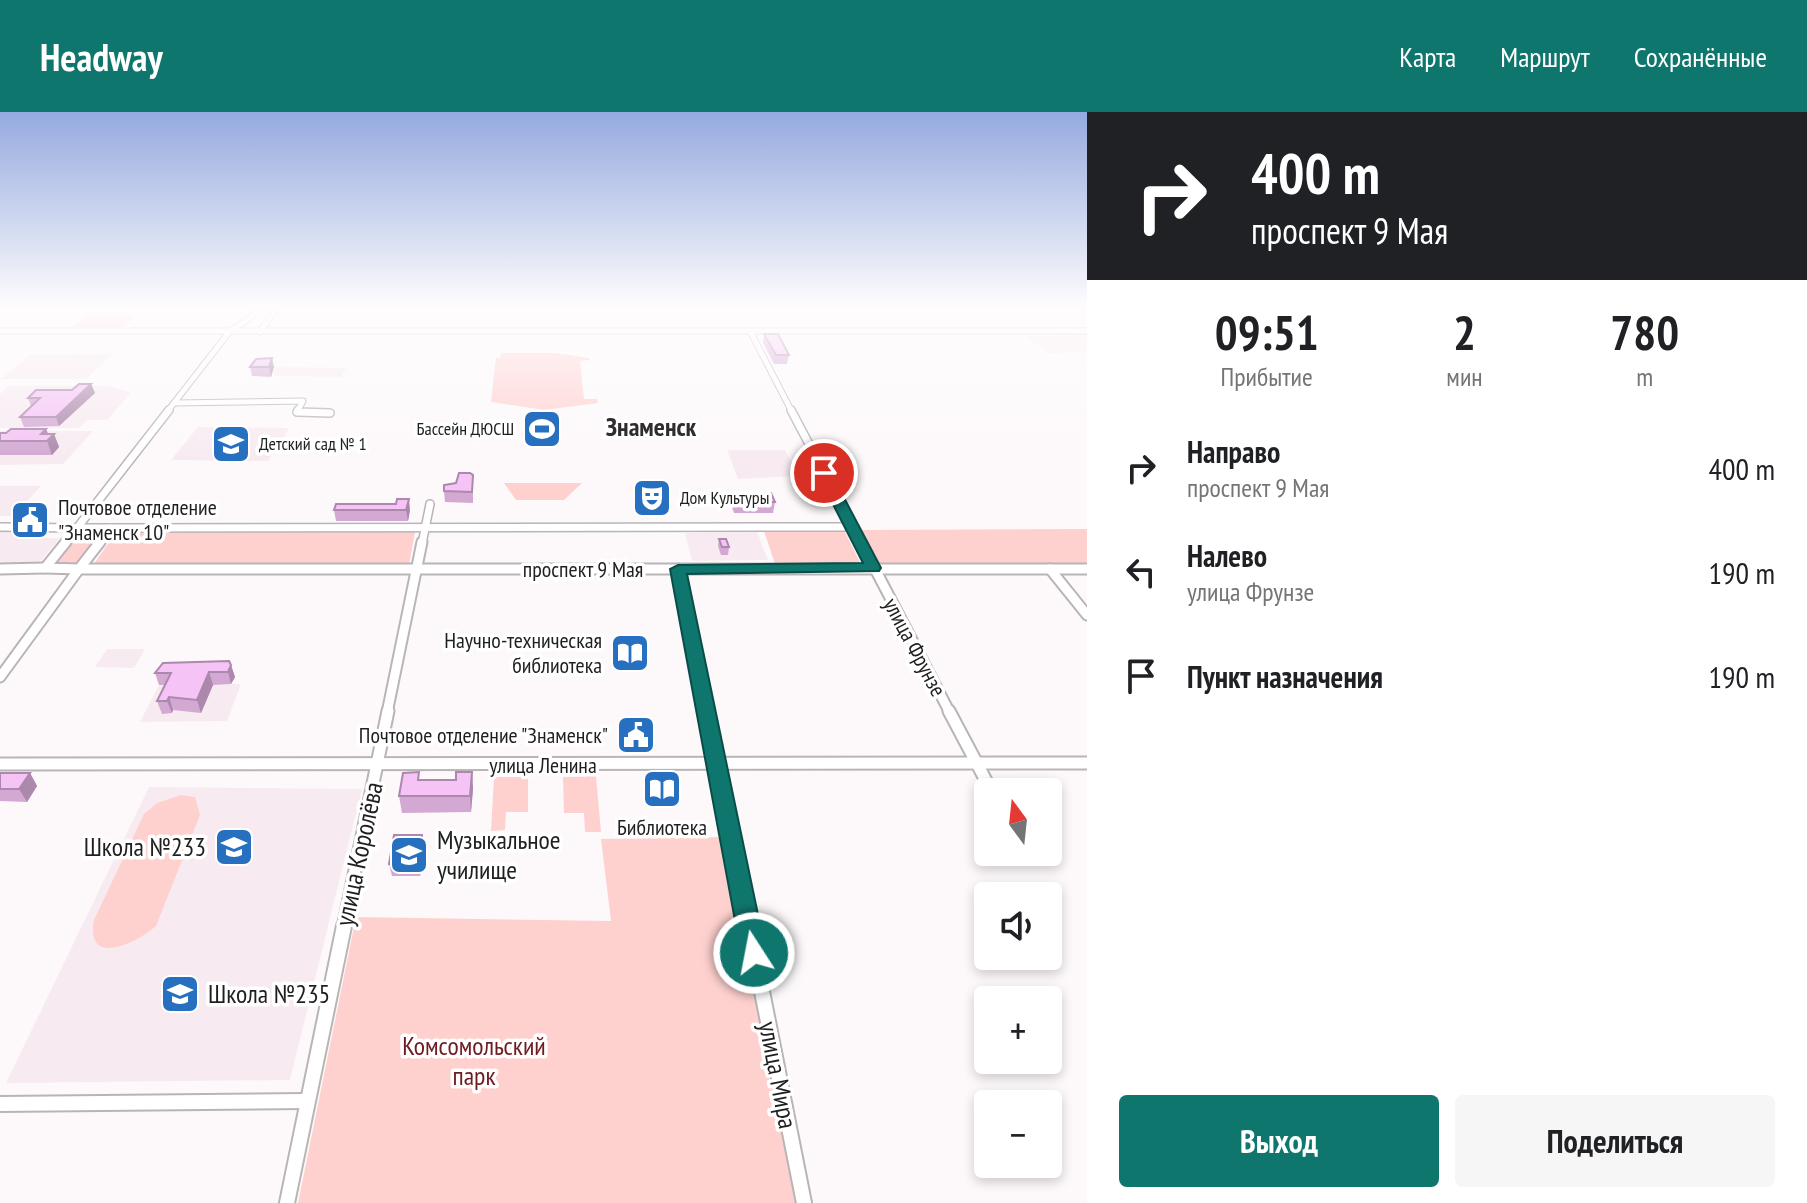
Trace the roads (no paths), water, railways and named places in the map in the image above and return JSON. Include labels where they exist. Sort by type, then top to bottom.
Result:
[{"type":"street","points":[[0,569],[45,568],[209,358]]},
{"type":"street","name":"улица Фрунзе","points":[[764,358],[984,778]]},
{"type":"street","points":[[174,403],[303,401],[297,412],[330,413]]},
{"type":"street","name":"улица Королёва","points":[[287,1203],[430,504]]},
{"type":"street","points":[[0,527],[77,528]]},
{"type":"street","name":"проспект 9 Мая","points":[[77,528],[852,527]]},
{"type":"street","points":[[0,677],[110,528]]},
{"type":"street","name":"проспект 9 Мая","points":[[45,568],[1087,569]]},
{"type":"street","name":"улица Мира","points":[[678,569],[804,1203]]},
{"type":"street","points":[[1050,569],[1087,615]]},
{"type":"street","name":"улица Ленина","points":[[0,764],[1087,763]]},
{"type":"street","points":[[0,1104],[306,1101]]},
{"type":"place","name":"Бассейн ДЮСШ","points":[[542,429]]},
{"type":"place","name":"Детский сад № 1","points":[[231,444]]},
{"type":"place","name":"Дом Культуры","points":[[652,498]]},
{"type":"place","name":"Почтовое отделение \"Знаменск 10\"","points":[[30,520]]},
{"type":"place","name":"Научно-техническая библиотека","points":[[630,653]]},
{"type":"place","name":"Почтовое отделение \"Знаменск\"","points":[[636,735]]},
{"type":"place","name":"Библиотека","points":[[662,789]]},
{"type":"place","name":"Школа №233","points":[[234,847]]},
{"type":"place","name":"Музыкальное училище","points":[[409,855]]},
{"type":"place","name":"Школа №235","points":[[180,994]]},
{"type":"district","name":"Знаменск","points":[[651,427]]},
{"type":"park label","name":"Комсомольский парк","points":[[474,1061]]}]
